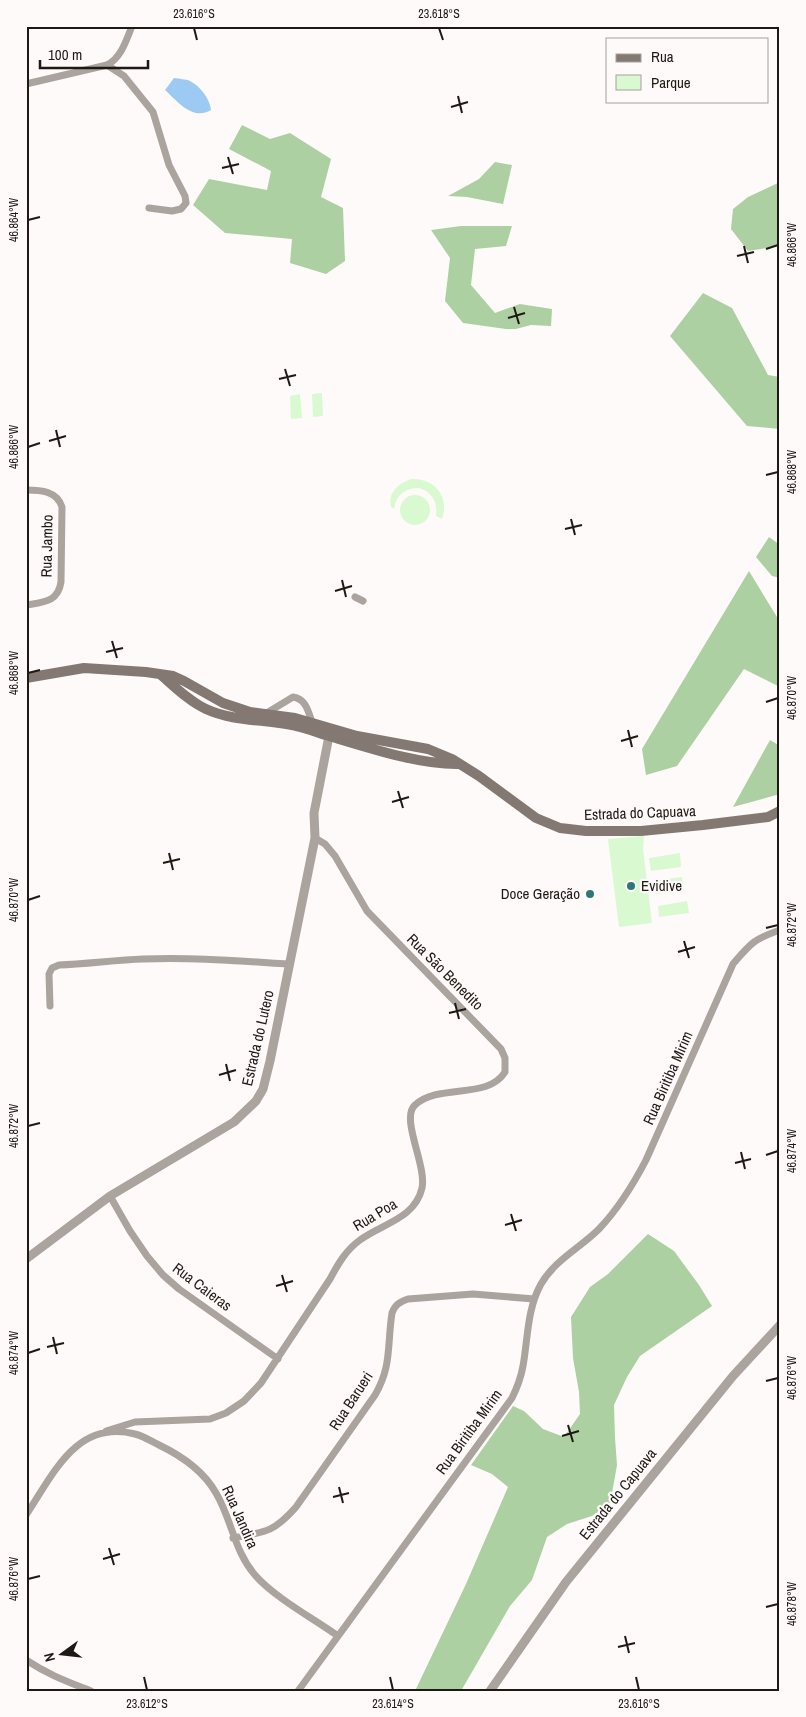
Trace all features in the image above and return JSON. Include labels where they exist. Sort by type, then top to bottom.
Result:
[{"type":"main road","name":"Estrada do Capuava","points":[[26,678],[84,668],[159,673],[184,681],[236,708],[312,722],[357,736],[422,747],[443,755],[479,776],[536,818],[554,826],[569,829],[605,832],[703,825],[768,817],[780,811]]},
{"type":"main road","name":"Estrada do Capuava","points":[[159,673],[183,694],[205,708],[232,717],[297,726],[384,752],[446,764],[458,764]]},
{"type":"main road","points":[[205,708],[204,701],[211,696]]},
{"type":"main road","points":[[419,759],[422,747]]},
{"type":"street","points":[[26,84],[107,65],[117,57],[126,42],[132,26]]},
{"type":"street","points":[[107,65],[124,76],[153,112],[169,164],[186,203],[181,209],[172,211],[149,208]]},
{"type":"street","name":"Rua Jambo","points":[[26,490],[42,490],[55,496],[60,501],[62,517],[60,590],[51,600],[26,605]]},
{"type":"street","points":[[355,597],[363,601]]},
{"type":"street","points":[[264,714],[293,697],[303,701],[312,722]]},
{"type":"street","name":"Estrada do Lutero","points":[[26,1260],[110,1196],[234,1122],[256,1102],[263,1089],[270,1061],[314,838],[314,813],[332,737]]},
{"type":"street","name":"Rua São Benedito","points":[[314,838],[325,844],[335,856],[367,911],[501,1049],[505,1058],[505,1072],[496,1083],[440,1094]]},
{"type":"street","name":"Rua Biritiba Mirim","points":[[298,1691],[512,1398],[523,1367],[528,1324],[534,1299],[542,1283],[556,1265],[598,1229],[630,1189],[646,1160],[734,964],[757,939],[780,930]]},
{"type":"street","points":[[50,1006],[50,974],[52,968],[59,965],[169,959],[229,960],[288,964]]},
{"type":"street","name":"Rua Poa","points":[[278,1358],[340,1261],[350,1249],[360,1239],[408,1213],[417,1201],[422,1188],[421,1162],[409,1117],[416,1103],[440,1094]]},
{"type":"street","name":"Rua Caieras","points":[[110,1196],[134,1237],[163,1275],[179,1289],[278,1358]]},
{"type":"street","name":"Rua Barueri","points":[[234,1538],[272,1529],[282,1523],[296,1507],[382,1383],[387,1369],[392,1313],[394,1306],[399,1302],[408,1299],[473,1294],[534,1299]]},
{"type":"street","name":"Estrada do Capuava","points":[[490,1691],[566,1582],[732,1376],[780,1325]]},
{"type":"street","name":"Rua Jandira","points":[[26,1515],[70,1451],[85,1438],[135,1422],[210,1419],[226,1413],[244,1401],[261,1383],[278,1358]]},
{"type":"street","points":[[135,1422],[137,1434]]},
{"type":"street","name":"Rua Jandira","points":[[106,1431],[137,1434],[173,1452],[205,1476],[217,1494],[243,1557],[256,1576],[273,1591],[338,1636]]},
{"type":"street","points":[[26,1660],[45,1673],[91,1691]]},
{"type":"green space","points":[[242,125],[270,139],[290,133],[331,159],[321,197],[343,208],[345,261],[326,274],[290,263],[292,239],[225,233],[193,205],[209,179],[267,190],[271,171],[229,149]]},
{"type":"green space","points":[[495,162],[512,165],[503,204],[467,197],[448,196],[479,179]]},
{"type":"green space","points":[[780,182],[780,246],[748,251],[731,229],[733,209],[748,197]]},
{"type":"green space","points":[[461,226],[512,226],[506,246],[475,249],[471,285],[495,313],[520,304],[552,309],[551,326],[531,325],[516,329],[506,329],[463,323],[445,301],[450,258],[431,230]]},
{"type":"green space","points":[[703,293],[732,308],[768,375],[780,377],[780,429],[747,426],[670,336]]},
{"type":"green space","points":[[322,393],[323,416],[313,417],[312,394]]},
{"type":"green space","points":[[300,394],[302,418],[291,419],[290,396]]},
{"type":"green space","points":[[411,479],[427,482],[438,490],[444,503],[442,519],[436,516],[436,506],[431,495],[419,488],[409,489],[402,493],[394,509],[391,507],[392,493]]},
{"type":"green space","points":[[415,495],[426,499],[430,510],[426,521],[415,525],[404,521],[400,510],[404,499]]},
{"type":"green space","points":[[769,537],[780,545],[780,578],[772,576],[756,557]]},
{"type":"green space","points":[[749,571],[780,622],[780,687],[744,669],[677,766],[646,775],[642,749]]},
{"type":"green space","points":[[770,740],[780,746],[780,794],[733,807]]},
{"type":"green space","name":"Evidive","points":[[644,836],[643,849],[652,923],[619,927],[608,839]]},
{"type":"green space","points":[[680,853],[681,867],[651,871],[649,858]]},
{"type":"green space","points":[[682,877],[684,891],[655,894],[653,881]]},
{"type":"green space","points":[[687,901],[689,913],[659,917],[658,906]]},
{"type":"green space","points":[[648,1234],[674,1251],[712,1306],[640,1356],[627,1377],[614,1405],[617,1465],[610,1504],[592,1516],[567,1524],[547,1537],[532,1580],[510,1606],[461,1691],[415,1691],[466,1584],[508,1487],[492,1474],[471,1465],[513,1406],[524,1411],[543,1429],[564,1437],[580,1414],[579,1392],[573,1358],[571,1317],[590,1287],[608,1274]]},
{"type":"water","points":[[174,78],[194,83],[207,97],[211,110],[204,113],[192,112],[181,105],[165,90]]},
{"type":"place","name":"Evidive","points":[[631,886]]},
{"type":"place","name":"Doce Geração","points":[[590,894]]}]
